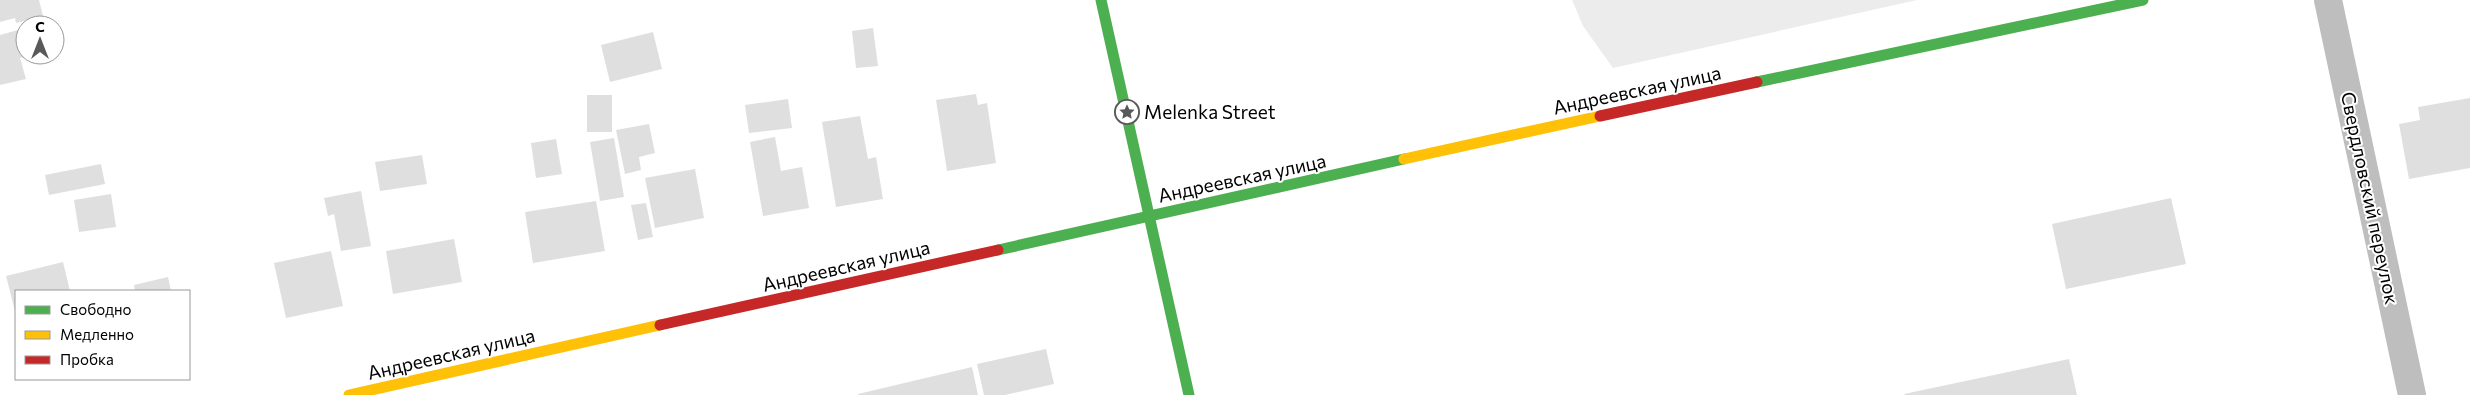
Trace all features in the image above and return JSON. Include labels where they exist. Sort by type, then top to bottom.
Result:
[{"type":"street","points":[[1101,0],[1189,395]]},
{"type":"street","name":"Андреевская улица","points":[[349,395],[1570,122],[2143,0]]},
{"type":"street","name":"Свердловский переулок","points":[[2328,0],[2412,395]]},
{"type":"shaded area","points":[[1572,0],[1917,0],[1613,68],[1583,26]]},
{"type":"building","points":[[0,0],[39,0],[43,15],[15,15],[15,18],[0,22]]},
{"type":"building","points":[[873,28],[878,66],[856,68],[852,31]]},
{"type":"building","points":[[15,31],[15,65],[22,65],[26,79],[0,85],[0,35]]},
{"type":"building","points":[[653,32],[662,69],[610,82],[601,45]]},
{"type":"building","points":[[976,94],[978,105],[987,103],[996,163],[947,171],[936,100]]},
{"type":"building","points":[[587,95],[612,95],[612,132],[587,132]]},
{"type":"building","points":[[2470,98],[2470,168],[2409,179],[2399,124],[2420,120],[2418,107]]},
{"type":"building","points":[[788,99],[792,128],[749,133],[745,105]]},
{"type":"building","points":[[860,116],[868,159],[876,157],[883,199],[836,207],[822,122]]},
{"type":"building","points":[[649,124],[655,153],[639,157],[641,170],[625,174],[616,130]]},
{"type":"building","points":[[775,137],[781,171],[802,167],[809,208],[763,216],[750,142]]},
{"type":"building","points":[[614,138],[624,197],[600,201],[590,142]]},
{"type":"building","points":[[556,139],[562,174],[536,178],[531,143]]},
{"type":"building","points":[[422,155],[427,184],[380,191],[375,162]]},
{"type":"building","points":[[101,164],[105,184],[49,195],[45,175]]},
{"type":"building","points":[[695,169],[704,218],[655,228],[645,178]]},
{"type":"building","points":[[361,191],[371,246],[341,251],[334,214],[328,216],[324,198]]},
{"type":"building","points":[[111,194],[116,227],[79,232],[74,200]]},
{"type":"building","points":[[2171,198],[2186,264],[2066,289],[2052,224]]},
{"type":"building","points":[[596,201],[605,251],[533,263],[525,212]]},
{"type":"building","points":[[646,203],[653,237],[638,240],[631,205]]},
{"type":"building","points":[[454,239],[462,282],[393,294],[386,251]]},
{"type":"building","points":[[331,251],[343,306],[286,318],[274,263]]},
{"type":"building","points":[[63,262],[70,290],[15,290],[15,311],[6,276]]},
{"type":"building","points":[[168,277],[171,290],[135,290],[134,285]]},
{"type":"building","points":[[1046,349],[1054,384],[1005,395],[984,395],[977,364]]},
{"type":"building","points":[[2069,359],[2077,395],[1904,394]]},
{"type":"building","points":[[972,367],[978,395],[858,395],[858,394]]},
{"type":"traffic: fast","points":[[1101,0],[1189,395]]},
{"type":"traffic: fast","points":[[1757,82],[2143,0]]},
{"type":"traffic: fast","points":[[998,250],[1404,159]]},
{"type":"traffic: slow","points":[[1404,159],[1600,116]]},
{"type":"traffic: slow","points":[[349,395],[660,325]]},
{"type":"traffic: jam","points":[[1600,116],[1757,82]]},
{"type":"traffic: jam","points":[[660,325],[998,250]]},
{"type":"place","name":"Melenka Street","points":[[1127,112]]}]
